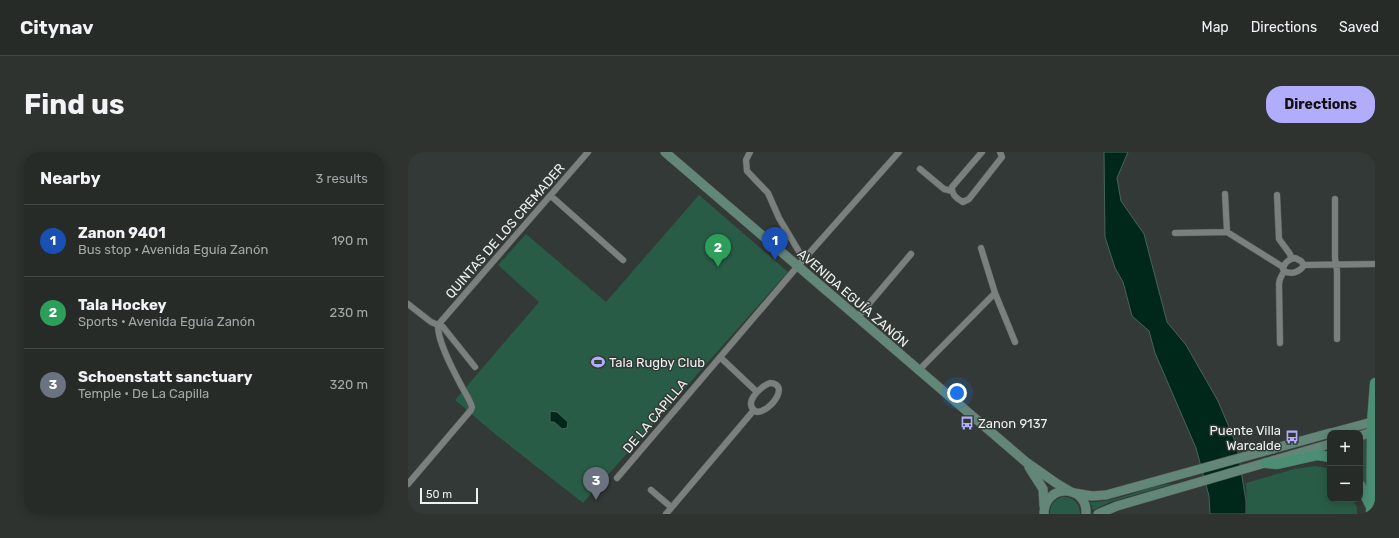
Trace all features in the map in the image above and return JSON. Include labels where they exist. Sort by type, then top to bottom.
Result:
[{"type":"main road","name":"AVENIDA EGUÍA ZANÓN","points":[[665,152],[800,263],[858,318],[918,371],[1026,462],[1056,483],[1072,492]]},
{"type":"main road","points":[[1371,510],[1375,383]]},
{"type":"main road","points":[[1352,430],[1374,427]]},
{"type":"main road","points":[[1363,434],[1374,427]]},
{"type":"main road","points":[[1044,512],[1046,503],[1053,495],[1063,491],[1101,496],[1164,480],[1327,434]]},
{"type":"main road","points":[[1098,514],[1117,506],[1327,445]]},
{"type":"main road","points":[[1262,464],[1277,464],[1317,455],[1327,457]]},
{"type":"main road","name":"AVENIDA EGUÍA ZANÓN","points":[[1026,462],[1043,489],[1044,512]]},
{"type":"main road","points":[[1072,492],[1081,497],[1085,506],[1086,514]]},
{"type":"main road","points":[[1363,492],[1371,510]]},
{"type":"street","name":"QUINTAS DE LOS CREMADER","points":[[438,325],[588,152]]},
{"type":"street","points":[[750,152],[746,160],[747,171],[768,194],[800,263]]},
{"type":"street","name":"DE LA CAPILLA","points":[[617,478],[800,263],[899,152]]},
{"type":"street","points":[[952,191],[952,187],[982,152]]},
{"type":"street","points":[[920,169],[944,189],[952,191],[957,199],[963,202],[969,199],[1002,157],[1000,152]]},
{"type":"street","points":[[1225,194],[1227,232]]},
{"type":"street","points":[[1277,195],[1279,239],[1290,254],[1291,258]]},
{"type":"street","points":[[551,196],[623,260]]},
{"type":"street","points":[[1335,199],[1337,339]]},
{"type":"street","points":[[1175,233],[1227,232],[1290,273],[1301,270],[1304,265]]},
{"type":"street","points":[[981,248],[995,293],[1015,342]]},
{"type":"street","points":[[858,318],[911,254]]},
{"type":"street","points":[[1291,258],[1297,258],[1304,265],[1336,266],[1375,264]]},
{"type":"street","points":[[1280,343],[1279,284],[1284,269],[1291,258]]},
{"type":"street","points":[[918,371],[995,293]]},
{"type":"street","points":[[408,304],[431,322],[448,332],[475,367]]},
{"type":"street","points":[[408,484],[472,407],[444,350],[437,330],[438,325]]},
{"type":"street","points":[[720,357],[757,392]]},
{"type":"street","points":[[775,383],[779,389],[776,398],[766,409],[757,412],[754,410],[752,403],[757,392],[765,384],[775,383]]},
{"type":"street","points":[[666,514],[754,410]]},
{"type":"street","points":[[651,490],[671,507]]},
{"type":"shaded area","points":[[1104,152],[1128,152],[1117,178],[1121,201],[1144,234],[1167,322],[1186,345],[1218,401],[1237,446],[1246,501],[1246,514],[1210,514],[1209,496],[1196,448],[1155,353],[1149,331],[1132,316],[1123,282],[1115,268],[1105,237]]},
{"type":"shaded area","name":"Tala Rugby Club","points":[[699,195],[788,272],[583,503],[495,434],[455,400],[539,302],[498,265],[526,234],[606,302]]},
{"type":"shaded area","points":[[550,411],[557,412],[568,422],[567,428],[562,429],[554,422],[550,422]]},
{"type":"shaded area","points":[[1367,437],[1368,489],[1363,482],[1363,438]]},
{"type":"shaded area","points":[[1315,466],[1327,468],[1327,502],[1354,502],[1357,507],[1357,514],[1247,514],[1246,483],[1294,469]]},
{"type":"shaded area","points":[[1173,484],[1110,502],[1093,510],[1090,502],[1111,500],[1153,487]]},
{"type":"shaded area","points":[[1063,497],[1070,498],[1078,504],[1080,514],[1050,514],[1053,503],[1057,499]]},
{"type":"place","name":"Zanon 9401","points":[[775,260]]},
{"type":"place","name":"Tala Hockey","points":[[718,267]]},
{"type":"place","name":"Tala Rugby Club","points":[[598,362]]},
{"type":"place","name":"Zanon 9137","points":[[967,423]]},
{"type":"place","name":"Puente Villa Warcalde","points":[[1292,437]]},
{"type":"place","name":"Schoenstatt sanctuary","points":[[596,500]]}]
